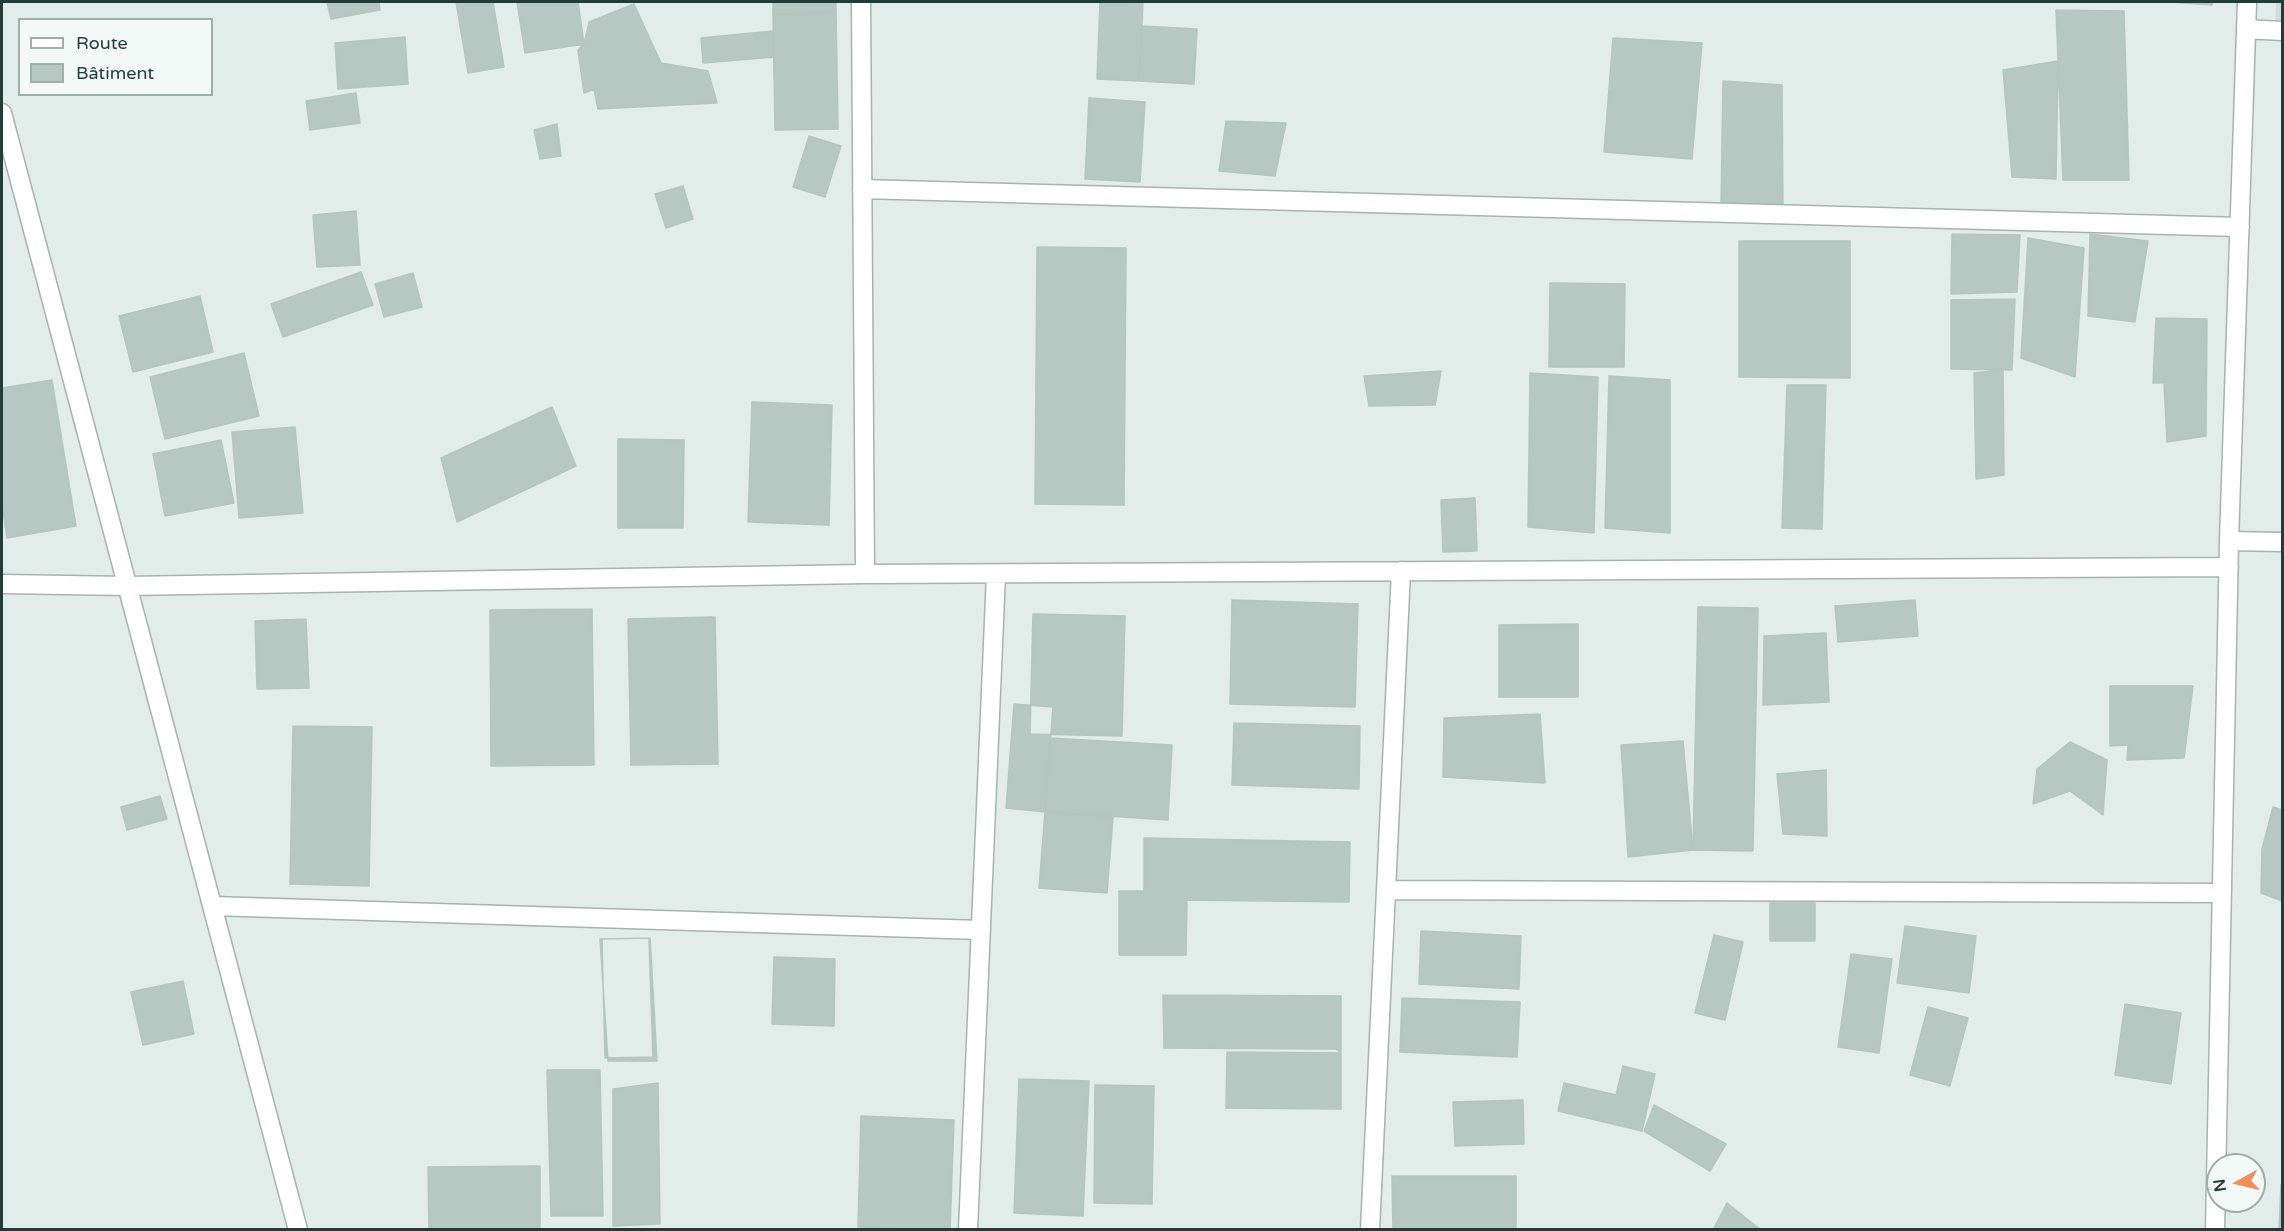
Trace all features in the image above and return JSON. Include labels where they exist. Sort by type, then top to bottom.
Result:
[{"type":"street","points":[[861,2],[865,574]]},
{"type":"street","points":[[2215,1230],[2229,541],[2247,2]]},
{"type":"street","points":[[2246,29],[2283,31]]},
{"type":"street","points":[[2,113],[298,1230]]},
{"type":"street","points":[[862,189],[2240,227]]},
{"type":"street","points":[[2229,541],[2283,542]]},
{"type":"street","points":[[2,584],[127,586],[865,574],[2229,567]]},
{"type":"street","points":[[1370,1230],[1401,571]]},
{"type":"street","points":[[968,1230],[996,574]]},
{"type":"street","points":[[1386,890],[2221,893]]},
{"type":"street","points":[[212,906],[981,930]]},
{"type":"shaded area","points":[[2276,2],[2282,2],[2282,31],[2275,31]]},
{"type":"building","points":[[327,2],[379,2],[380,10],[331,19]]},
{"type":"building","points":[[456,2],[493,2],[504,67],[468,73]]},
{"type":"building","points":[[517,2],[578,2],[584,44],[525,53]]},
{"type":"building","points":[[773,2],[836,2],[836,13],[773,14]]},
{"type":"building","points":[[1100,2],[1143,3],[1139,81],[1097,79]]},
{"type":"building","points":[[2171,2],[2213,2],[2212,5]]},
{"type":"building","points":[[634,4],[661,63],[708,71],[717,103],[598,109],[594,89],[584,93],[578,50],[584,44],[589,22]]},
{"type":"building","points":[[2056,10],[2124,11],[2129,180],[2063,180]]},
{"type":"building","points":[[836,13],[838,129],[775,130],[773,14]]},
{"type":"building","points":[[1142,26],[1197,29],[1194,84],[1139,81]]},
{"type":"building","points":[[773,31],[774,57],[703,63],[701,38]]},
{"type":"building","points":[[405,37],[408,84],[338,89],[335,43]]},
{"type":"building","points":[[1613,38],[1702,43],[1692,159],[1604,152]]},
{"type":"building","points":[[2058,61],[2056,179],[2012,177],[2003,70]]},
{"type":"building","points":[[1723,81],[1782,85],[1783,210],[1721,207]]},
{"type":"building","points":[[356,93],[360,123],[310,130],[306,101]]},
{"type":"building","points":[[1089,98],[1145,102],[1140,182],[1085,179]]},
{"type":"building","points":[[1226,121],[1286,123],[1275,176],[1219,171]]},
{"type":"building","points":[[557,124],[561,156],[540,159],[534,130]]},
{"type":"building","points":[[809,136],[841,146],[825,197],[793,187]]},
{"type":"building","points":[[683,186],[693,219],[666,228],[655,194]]},
{"type":"building","points":[[356,211],[360,265],[317,267],[313,215]]},
{"type":"building","points":[[1952,234],[2020,235],[2017,292],[1951,294]]},
{"type":"building","points":[[2090,234],[2148,241],[2135,322],[2088,316]]},
{"type":"building","points":[[2028,238],[2084,248],[2075,377],[2021,358]]},
{"type":"building","points":[[1739,241],[1850,241],[1850,378],[1739,377]]},
{"type":"building","points":[[1037,247],[1126,248],[1124,505],[1035,504]]},
{"type":"building","points":[[361,272],[373,305],[283,337],[271,304]]},
{"type":"building","points":[[413,273],[422,307],[384,317],[375,284]]},
{"type":"building","points":[[1550,283],[1625,284],[1624,367],[1549,367]]},
{"type":"building","points":[[200,296],[213,352],[133,372],[119,316]]},
{"type":"building","points":[[2015,299],[2012,370],[1951,369],[1951,300]]},
{"type":"building","points":[[2156,318],[2207,319],[2206,436],[2167,442],[2164,383],[2153,383]]},
{"type":"building","points":[[244,353],[259,416],[165,439],[150,377]]},
{"type":"building","points":[[2003,370],[2004,475],[1976,479],[1974,373]]},
{"type":"building","points":[[1441,371],[1435,405],[1369,406],[1364,376]]},
{"type":"building","points":[[1530,373],[1598,377],[1594,533],[1528,527]]},
{"type":"building","points":[[1609,376],[1670,380],[1670,533],[1605,528]]},
{"type":"building","points":[[52,380],[76,526],[7,538],[2,505],[2,388]]},
{"type":"building","points":[[1787,385],[1826,385],[1822,529],[1782,528]]},
{"type":"building","points":[[752,402],[832,405],[829,525],[748,522]]},
{"type":"building","points":[[552,407],[576,466],[457,522],[441,458]]},
{"type":"building","points":[[295,427],[303,513],[239,518],[232,432]]},
{"type":"building","points":[[618,439],[684,440],[683,528],[618,528]]},
{"type":"building","points":[[221,440],[234,503],[165,516],[153,454]]},
{"type":"building","points":[[1475,498],[1477,551],[1443,552],[1441,500]]},
{"type":"building","points":[[1232,600],[1358,604],[1355,707],[1230,704]]},
{"type":"building","points":[[1915,600],[1918,636],[1838,642],[1835,606]]},
{"type":"building","points":[[1698,607],[1758,608],[1753,851],[1693,850]]},
{"type":"building","points":[[592,609],[594,765],[491,766],[490,610]]},
{"type":"building","points":[[1033,614],[1125,616],[1122,736],[1030,734]]},
{"type":"building","points":[[715,617],[718,764],[631,765],[628,619]]},
{"type":"building","points":[[306,619],[309,688],[257,689],[255,621]]},
{"type":"building","points":[[1578,624],[1578,697],[1499,697],[1499,625]]},
{"type":"building","points":[[1826,633],[1829,702],[1763,705],[1764,636]]},
{"type":"building","points":[[2110,686],[2193,686],[2184,758],[2127,760],[2128,745],[2110,746]]},
{"type":"building","points":[[1014,704],[1053,707],[1045,812],[1006,808]]},
{"type":"building","points":[[1540,714],[1545,783],[1443,777],[1444,718]]},
{"type":"building","points":[[1234,723],[1360,726],[1359,789],[1232,785]]},
{"type":"building","points":[[293,726],[372,727],[369,886],[290,884]]},
{"type":"building","points":[[1050,738],[1172,745],[1168,820],[1045,812]]},
{"type":"building","points":[[1683,741],[1693,850],[1628,857],[1621,745]]},
{"type":"building","points":[[2070,742],[2107,760],[2103,815],[2070,791],[2033,804],[2037,769]]},
{"type":"building","points":[[1826,770],[1827,836],[1783,834],[1777,774]]},
{"type":"building","points":[[160,796],[167,819],[127,830],[121,807]]},
{"type":"building","points":[[2273,807],[2282,810],[2282,901],[2261,893],[2262,849]]},
{"type":"building","points":[[1045,812],[1113,817],[1107,893],[1039,888]]},
{"type":"building","points":[[1144,838],[1350,842],[1349,902],[1187,900],[1186,955],[1119,955],[1119,891],[1144,891]]},
{"type":"building","points":[[1770,903],[1815,903],[1815,941],[1770,941]]},
{"type":"building","points":[[1905,926],[1976,936],[1969,993],[1897,983]]},
{"type":"building","points":[[1421,931],[1521,936],[1519,989],[1419,984]]},
{"type":"building","points":[[1714,935],[1743,942],[1725,1020],[1695,1013]]},
{"type":"building","points":[[649,938],[653,1057],[605,1058],[602,939]]},
{"type":"building","points":[[650,938],[657,1061],[608,1061],[600,939]]},
{"type":"building","points":[[1851,954],[1892,959],[1879,1053],[1838,1047]]},
{"type":"building","points":[[774,957],[835,959],[834,1026],[772,1024]]},
{"type":"building","points":[[183,981],[194,1034],[143,1045],[131,992]]},
{"type":"building","points":[[1163,995],[1341,996],[1341,1053],[1336,1049],[1164,1048]]},
{"type":"building","points":[[1402,998],[1520,1002],[1517,1057],[1400,1052]]},
{"type":"building","points":[[2125,1004],[2181,1013],[2171,1084],[2115,1075]]},
{"type":"building","points":[[1928,1007],[1968,1018],[1950,1086],[1910,1075]]},
{"type":"building","points":[[1227,1052],[1341,1053],[1341,1109],[1226,1108]]},
{"type":"building","points":[[1623,1066],[1655,1074],[1642,1131],[1558,1111],[1564,1083],[1616,1095]]},
{"type":"building","points":[[547,1070],[600,1070],[603,1216],[551,1216]]},
{"type":"building","points":[[1019,1079],[1089,1081],[1083,1216],[1014,1213]]},
{"type":"building","points":[[658,1083],[660,1224],[613,1226],[613,1089]]},
{"type":"building","points":[[1095,1085],[1154,1086],[1152,1204],[1094,1203]]},
{"type":"building","points":[[1523,1100],[1524,1144],[1455,1146],[1453,1102]]},
{"type":"building","points":[[1654,1105],[1726,1144],[1710,1171],[1644,1131]]},
{"type":"building","points":[[861,1116],[954,1120],[950,1230],[858,1227]]},
{"type":"building","points":[[540,1166],[540,1230],[429,1230],[428,1167]]},
{"type":"building","points":[[1392,1176],[1516,1176],[1516,1230],[1393,1230]]},
{"type":"building","points":[[2281,1185],[2282,1230],[2279,1230]]},
{"type":"building","points":[[1727,1203],[1761,1230],[1713,1230]]}]
